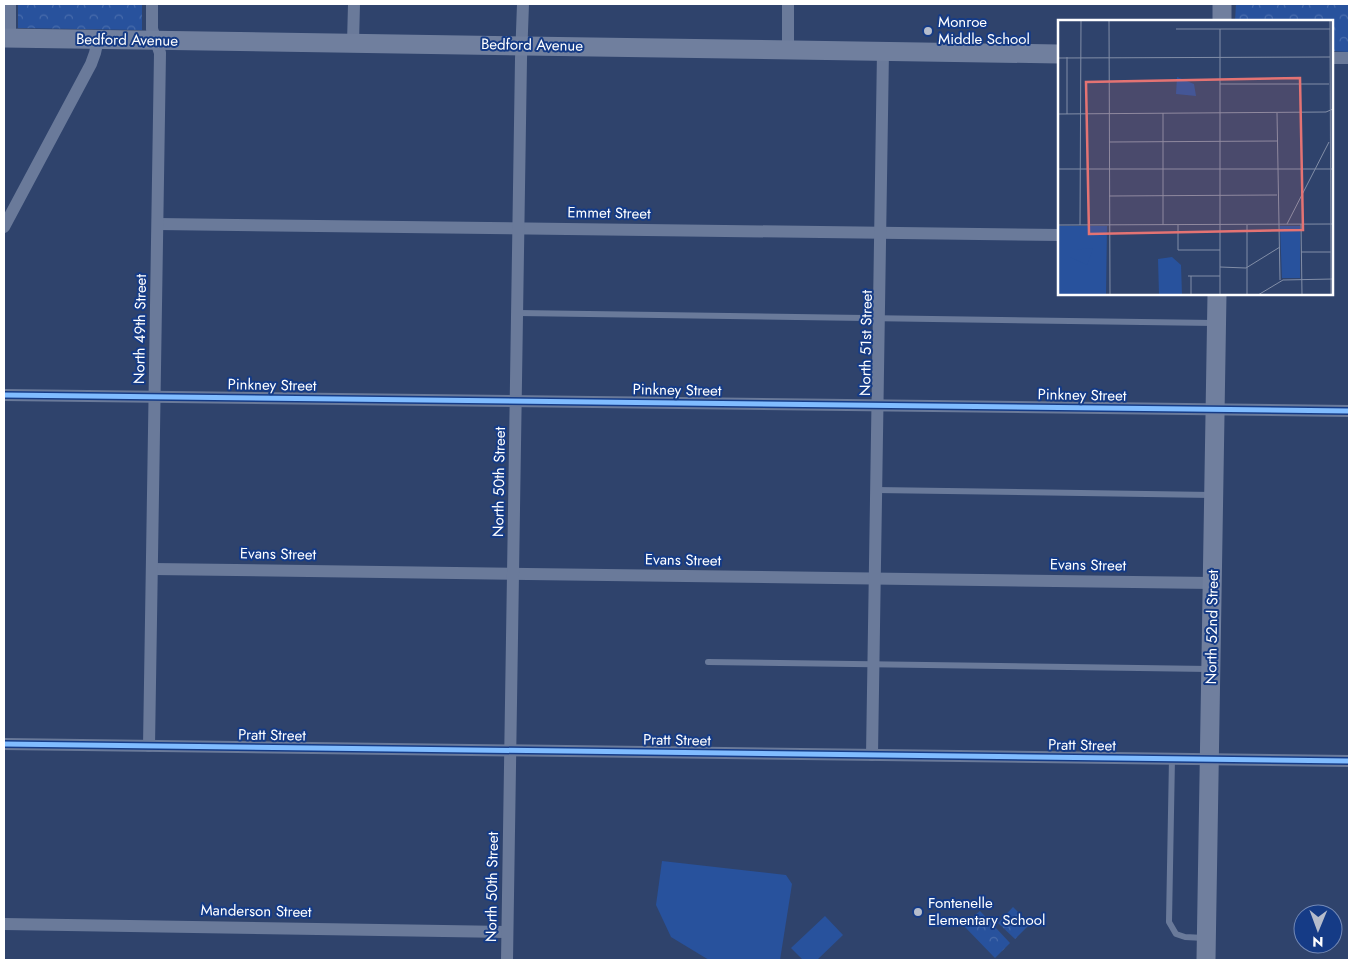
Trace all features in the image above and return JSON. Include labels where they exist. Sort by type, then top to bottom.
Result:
[{"type":"street","points":[[7,38],[10,4]]},
{"type":"street","name":"North 49th Street","points":[[149,746],[160,52],[152,29],[152,4]]},
{"type":"street","points":[[353,42],[354,4]]},
{"type":"street","name":"North 50th Street","points":[[507,960],[524,4]]},
{"type":"street","points":[[788,4],[788,50]]},
{"type":"street","points":[[1222,4],[1222,20]]},
{"type":"street","name":"Bedford Avenue","points":[[7,38],[1058,54]]},
{"type":"street","points":[[4,227],[91,64],[96,53],[98,40]]},
{"type":"street","name":"North 51st Street","points":[[872,755],[883,51]]},
{"type":"street","points":[[1333,58],[1349,58]]},
{"type":"street","name":"Emmet Street","points":[[158,224],[1058,235]]},
{"type":"street","name":"North 52nd Street","points":[[1206,960],[1217,295]]},
{"type":"street","name":"Pinkney Street","points":[[4,395],[1349,411]]},
{"type":"street","name":"Evans Street","points":[[153,569],[1212,583]]},
{"type":"street","name":"Pratt Street","points":[[4,744],[1349,761]]},
{"type":"street","name":"Manderson Street","points":[[4,924],[507,932]]},
{"type":"lane","points":[[518,313],[1217,322]]},
{"type":"lane","points":[[876,490],[1214,496]]},
{"type":"lane","points":[[708,662],[1211,669]]},
{"type":"lane","points":[[1172,758],[1169,922],[1176,934],[1185,937],[1206,938]]},
{"type":"green space","points":[[18,4],[142,4],[142,30],[18,28]]},
{"type":"green space","points":[[1236,4],[1349,4],[1349,52],[1333,51],[1333,20],[1235,20]]},
{"type":"green space","points":[[662,861],[786,875],[792,884],[780,960],[709,960],[671,937],[656,905]]},
{"type":"green space","points":[[1013,907],[1030,924],[1015,939],[998,923]]},
{"type":"green space","points":[[980,911],[1010,943],[995,958],[963,925]]},
{"type":"green space","points":[[825,916],[843,935],[817,960],[803,960],[791,948]]},
{"type":"cycle path","points":[[4,395],[1349,411]]},
{"type":"cycle path","points":[[4,744],[1349,761]]},
{"type":"place","name":"Monroe Middle School","points":[[928,31]]},
{"type":"place","name":"Fontenelle Elementary School","points":[[918,912]]}]
